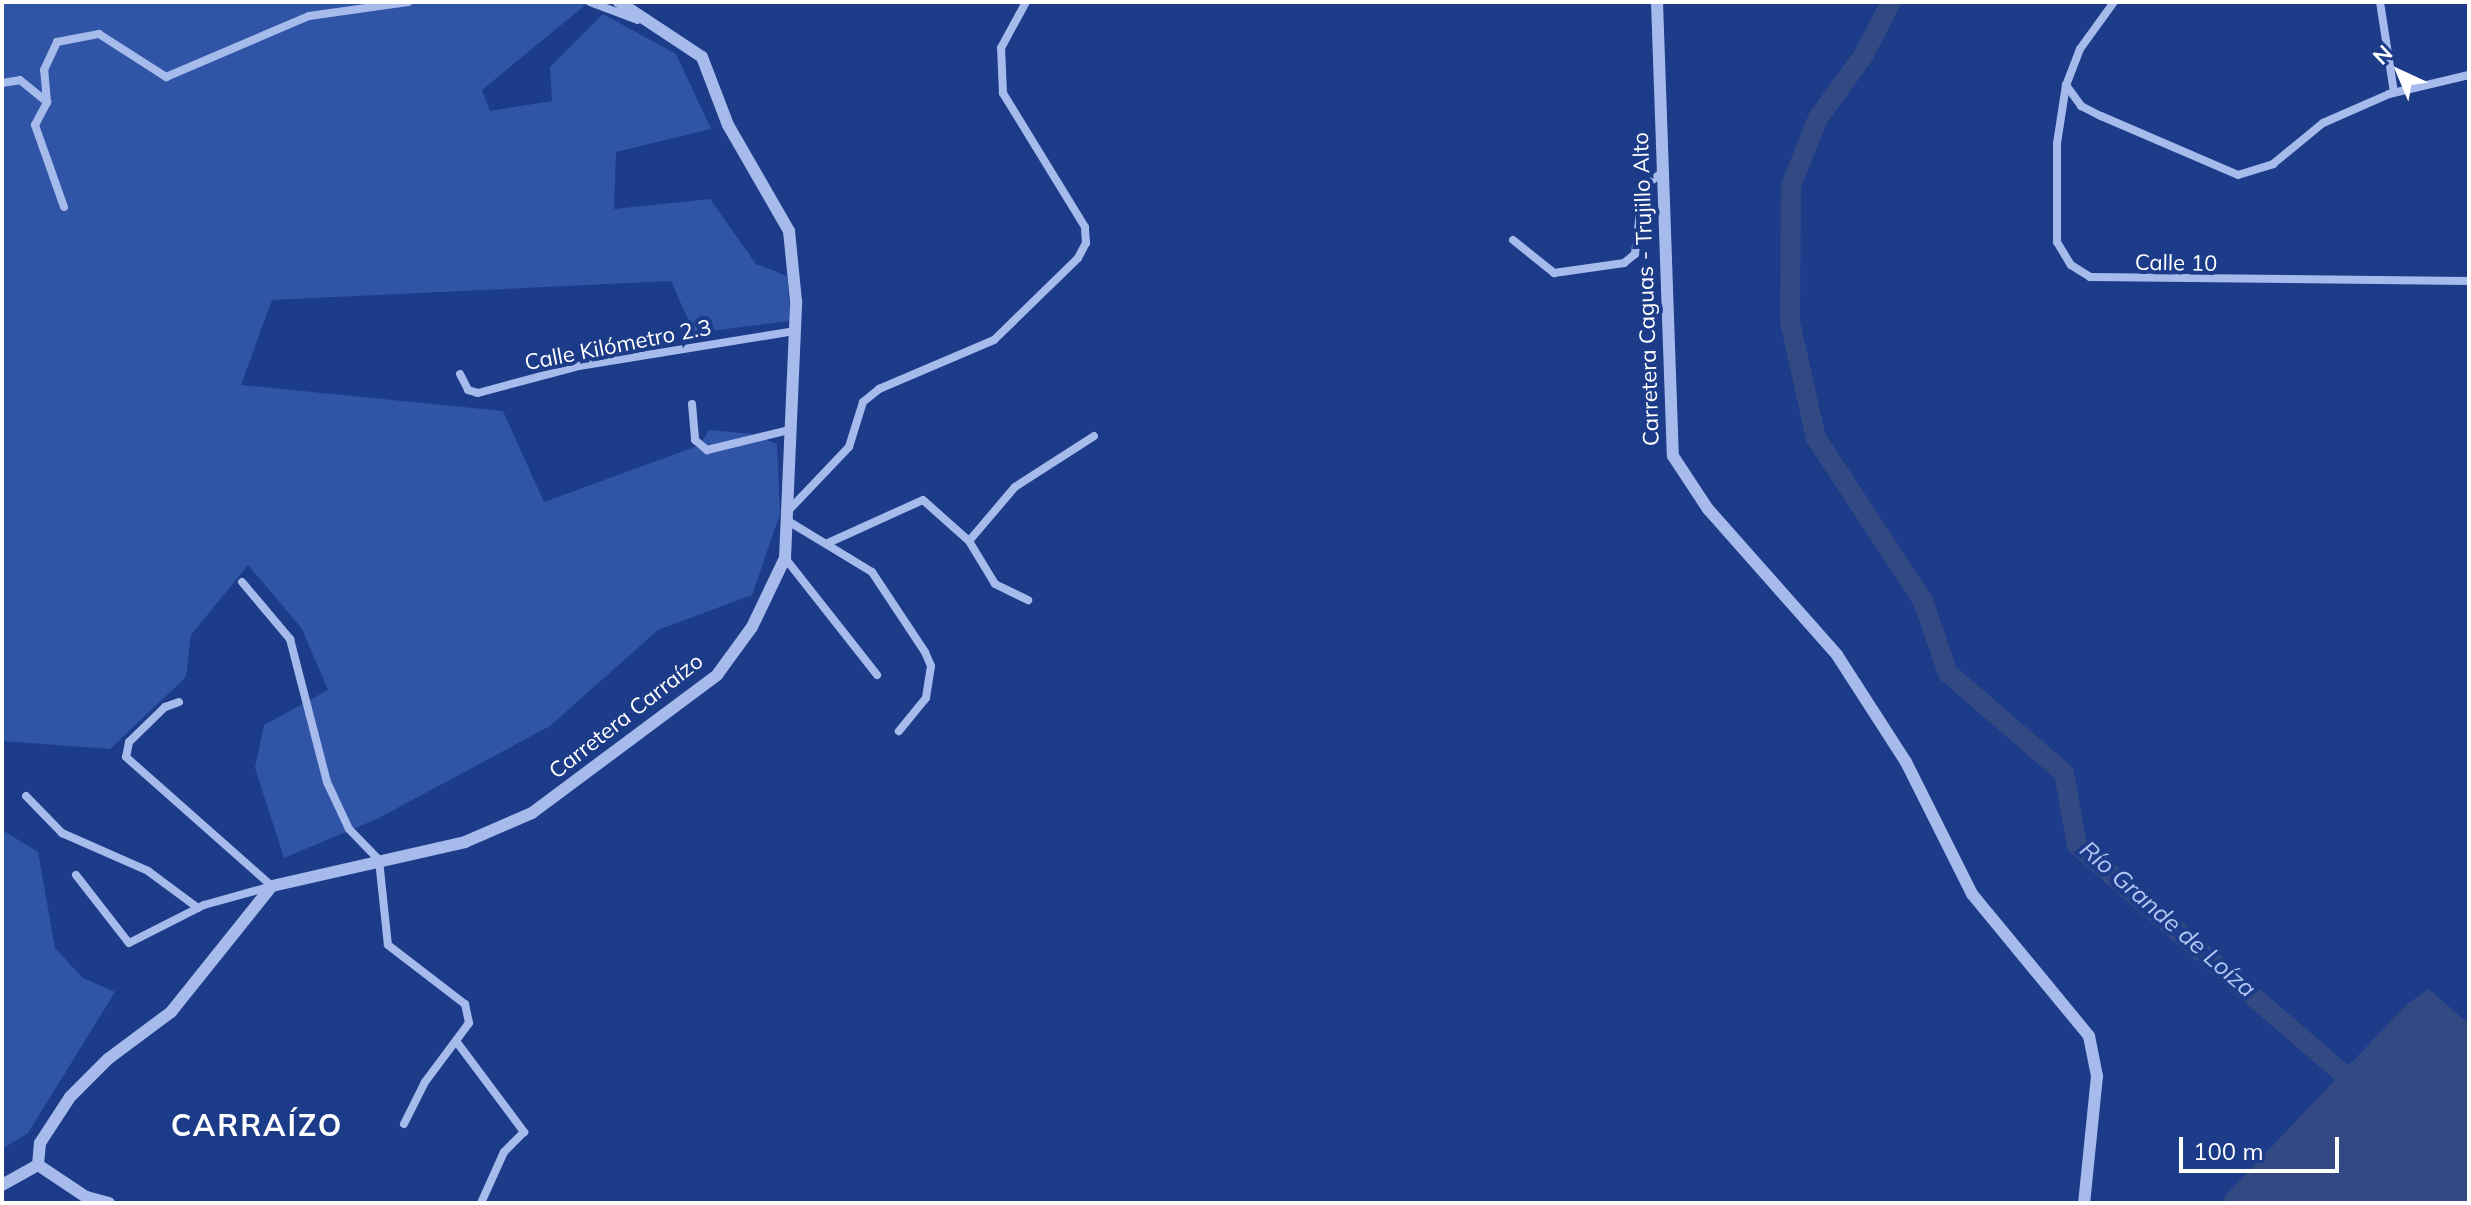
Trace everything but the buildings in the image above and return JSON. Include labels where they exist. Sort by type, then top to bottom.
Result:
[{"type":"street","points":[[64,207],[35,125],[47,102],[44,70],[57,42],[99,34],[166,77],[309,16],[408,2]]},
{"type":"street","points":[[590,2],[679,39]]},
{"type":"street","name":"Carretera Carraízo","points":[[272,886],[465,842],[532,813],[717,675],[752,627],[785,558],[794,331],[789,231],[728,125],[702,57],[619,2]]},
{"type":"street","points":[[899,731],[926,698],[931,666],[885,586],[788,516],[849,447],[863,402],[879,389],[994,340],[1078,258],[1086,243],[1085,227],[1003,93],[1001,48],[1026,2]]},
{"type":"street","name":"Carretera Caguas - Trujillo Alto","points":[[1657,2],[1673,456],[1708,509],[1837,655],[1906,762],[1972,894],[2089,1036],[2097,1076],[2084,1203]]},
{"type":"street","name":"Calle 10","points":[[2114,2],[2080,49],[2066,85],[2057,143],[2057,242],[2071,265],[2090,277],[2469,281]]},
{"type":"street","points":[[2380,2],[2394,92]]},
{"type":"street","points":[[2066,85],[2081,106],[2238,175],[2273,164],[2323,123],[2394,92],[2469,75]]},
{"type":"street","points":[[2,83],[20,80],[47,102]]},
{"type":"street","points":[[1513,240],[1554,273],[1624,263],[1635,254],[1643,188],[1661,173]]},
{"type":"street","name":"Calle Kilómetro 2.3","points":[[460,374],[468,390],[478,393],[579,366],[794,331]]},
{"type":"street","points":[[692,404],[695,440],[707,450],[789,430]]},
{"type":"street","points":[[969,541],[1015,487],[1094,436]]},
{"type":"street","points":[[828,543],[923,500],[969,541],[995,584],[1028,600]]},
{"type":"street","points":[[785,558],[877,675]]},
{"type":"street","points":[[242,582],[290,639],[327,782],[349,829],[379,860],[388,945],[465,1004],[469,1023],[425,1082],[404,1124]]},
{"type":"street","points":[[179,702],[165,707],[129,742],[126,757],[272,886]]},
{"type":"street","points":[[26,796],[62,833],[148,871],[198,908]]},
{"type":"street","points":[[76,875],[129,943],[198,908],[272,886]]},
{"type":"street","points":[[38,1165],[40,1143],[70,1097],[108,1059],[171,1012],[272,886]]},
{"type":"street","points":[[456,1041],[524,1132],[504,1152],[481,1203]]},
{"type":"street","points":[[2,1185],[38,1165]]},
{"type":"street","points":[[38,1165],[86,1197],[109,1203]]},
{"type":"shaded area","points":[[2,2],[589,2],[482,90],[490,111],[552,101],[550,67],[603,14],[676,54],[711,129],[616,152],[614,209],[710,199],[756,264],[787,276],[791,321],[694,333],[671,281],[272,300],[241,385],[503,411],[544,502],[700,445],[709,430],[752,434],[777,444],[780,514],[752,595],[658,630],[550,726],[377,819],[284,858],[255,768],[264,725],[328,690],[302,629],[248,565],[191,635],[186,677],[110,749],[2,741]]},
{"type":"shaded area","points":[[2,830],[38,852],[55,948],[83,978],[115,992],[28,1133],[2,1149]]},
{"type":"shaded area","points":[[2429,989],[2469,1024],[2469,1203],[2228,1203],[2223,1198],[2407,1004]]},
{"type":"waterway","name":"Río Grande de Loíza","points":[[1891,2],[1863,56],[1818,118],[1791,186],[1790,322],[1816,438],[1923,601],[1948,673],[2064,773],[2077,845],[2360,1088]]},
{"type":"district","name":"CARRAÍZO","points":[[257,1125]]}]
